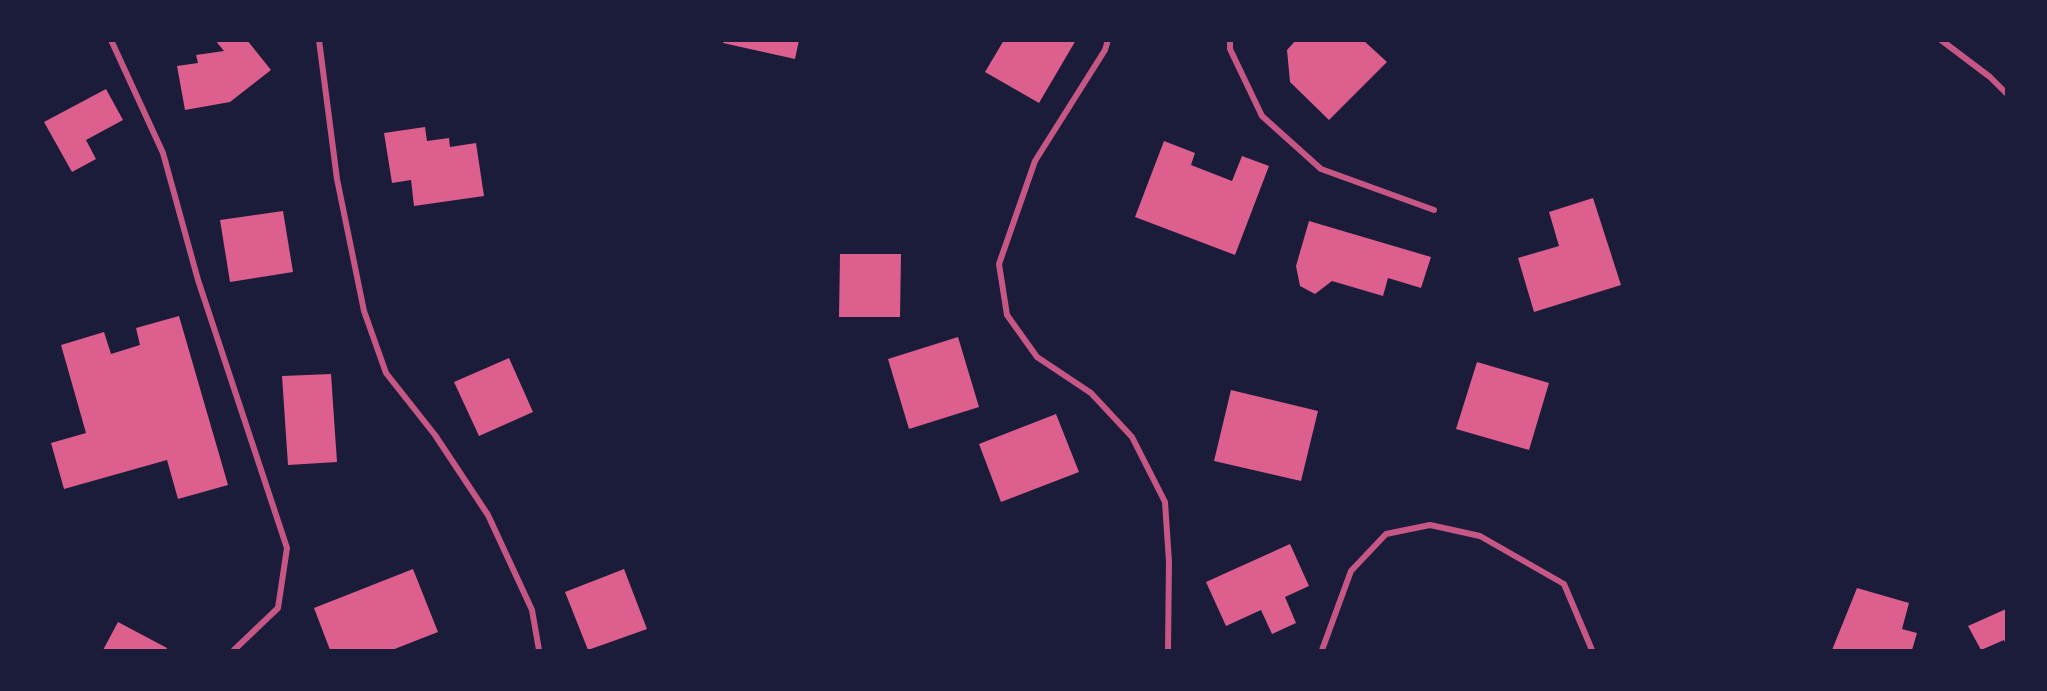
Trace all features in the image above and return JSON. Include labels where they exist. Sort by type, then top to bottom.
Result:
[{"type":"street","points":[[111,40],[163,153],[198,280],[287,549],[278,608],[234,651]]},
{"type":"street","points":[[319,40],[338,179],[364,310],[387,373],[435,435],[488,515],[532,610],[539,651]]},
{"type":"street","points":[[1108,40],[1105,50],[1035,161],[999,264],[1007,315],[1037,357],[1091,393],[1132,437],[1165,502],[1169,562],[1168,651]]},
{"type":"street","points":[[1230,40],[1230,49],[1262,116],[1321,170],[1434,210]]},
{"type":"street","points":[[1941,40],[1990,76],[2007,93]]},
{"type":"street","points":[[1322,651],[1351,571],[1386,534],[1430,525],[1480,536],[1564,584],[1592,651]]},
{"type":"building","points":[[215,40],[247,40],[271,70],[230,102],[185,110],[177,66],[198,63],[196,55],[224,51]]},
{"type":"building","points":[[724,40],[799,40],[795,59],[723,43]]},
{"type":"building","points":[[1004,40],[1076,40],[1039,103],[985,72]]},
{"type":"building","points":[[1296,40],[1363,40],[1387,62],[1329,120],[1290,82],[1287,50]]},
{"type":"building","points":[[106,89],[123,120],[86,140],[96,159],[72,172],[44,122]]},
{"type":"building","points":[[425,127],[427,141],[449,138],[450,147],[476,143],[484,196],[414,206],[411,180],[392,183],[384,133]]},
{"type":"building","points":[[1164,141],[1195,153],[1191,165],[1232,181],[1242,156],[1269,166],[1235,255],[1135,217]]},
{"type":"building","points":[[1593,198],[1621,285],[1534,312],[1518,258],[1559,246],[1549,212]]},
{"type":"building","points":[[283,211],[293,272],[230,282],[220,220]]},
{"type":"building","points":[[1309,221],[1431,257],[1421,288],[1388,278],[1383,296],[1332,281],[1315,294],[1300,286],[1296,266]]},
{"type":"building","points":[[840,254],[901,254],[900,317],[839,317]]},
{"type":"building","points":[[179,316],[228,485],[178,499],[167,460],[64,489],[51,443],[86,433],[61,345],[104,332],[111,354],[140,345],[136,328]]},
{"type":"building","points":[[958,337],[979,407],[909,429],[888,359]]},
{"type":"building","points":[[509,358],[533,412],[479,436],[454,382]]},
{"type":"building","points":[[1477,362],[1549,383],[1529,450],[1456,429]]},
{"type":"building","points":[[331,374],[337,462],[288,465],[282,376]]},
{"type":"building","points":[[1231,390],[1318,411],[1301,481],[1214,461]]},
{"type":"building","points":[[1056,414],[1079,472],[1001,502],[979,444]]},
{"type":"building","points":[[1290,544],[1309,586],[1285,597],[1296,623],[1272,634],[1261,610],[1226,626],[1206,582]]},
{"type":"building","points":[[413,569],[438,632],[392,650],[330,650],[314,608]]},
{"type":"building","points":[[624,569],[647,629],[588,650],[565,592]]},
{"type":"building","points":[[1857,588],[1909,603],[1902,629],[1917,633],[1912,650],[1832,650]]},
{"type":"building","points":[[2006,609],[2006,645],[2004,640],[1981,650],[1968,626]]},
{"type":"building","points":[[118,622],[167,648],[166,650],[103,650]]}]
